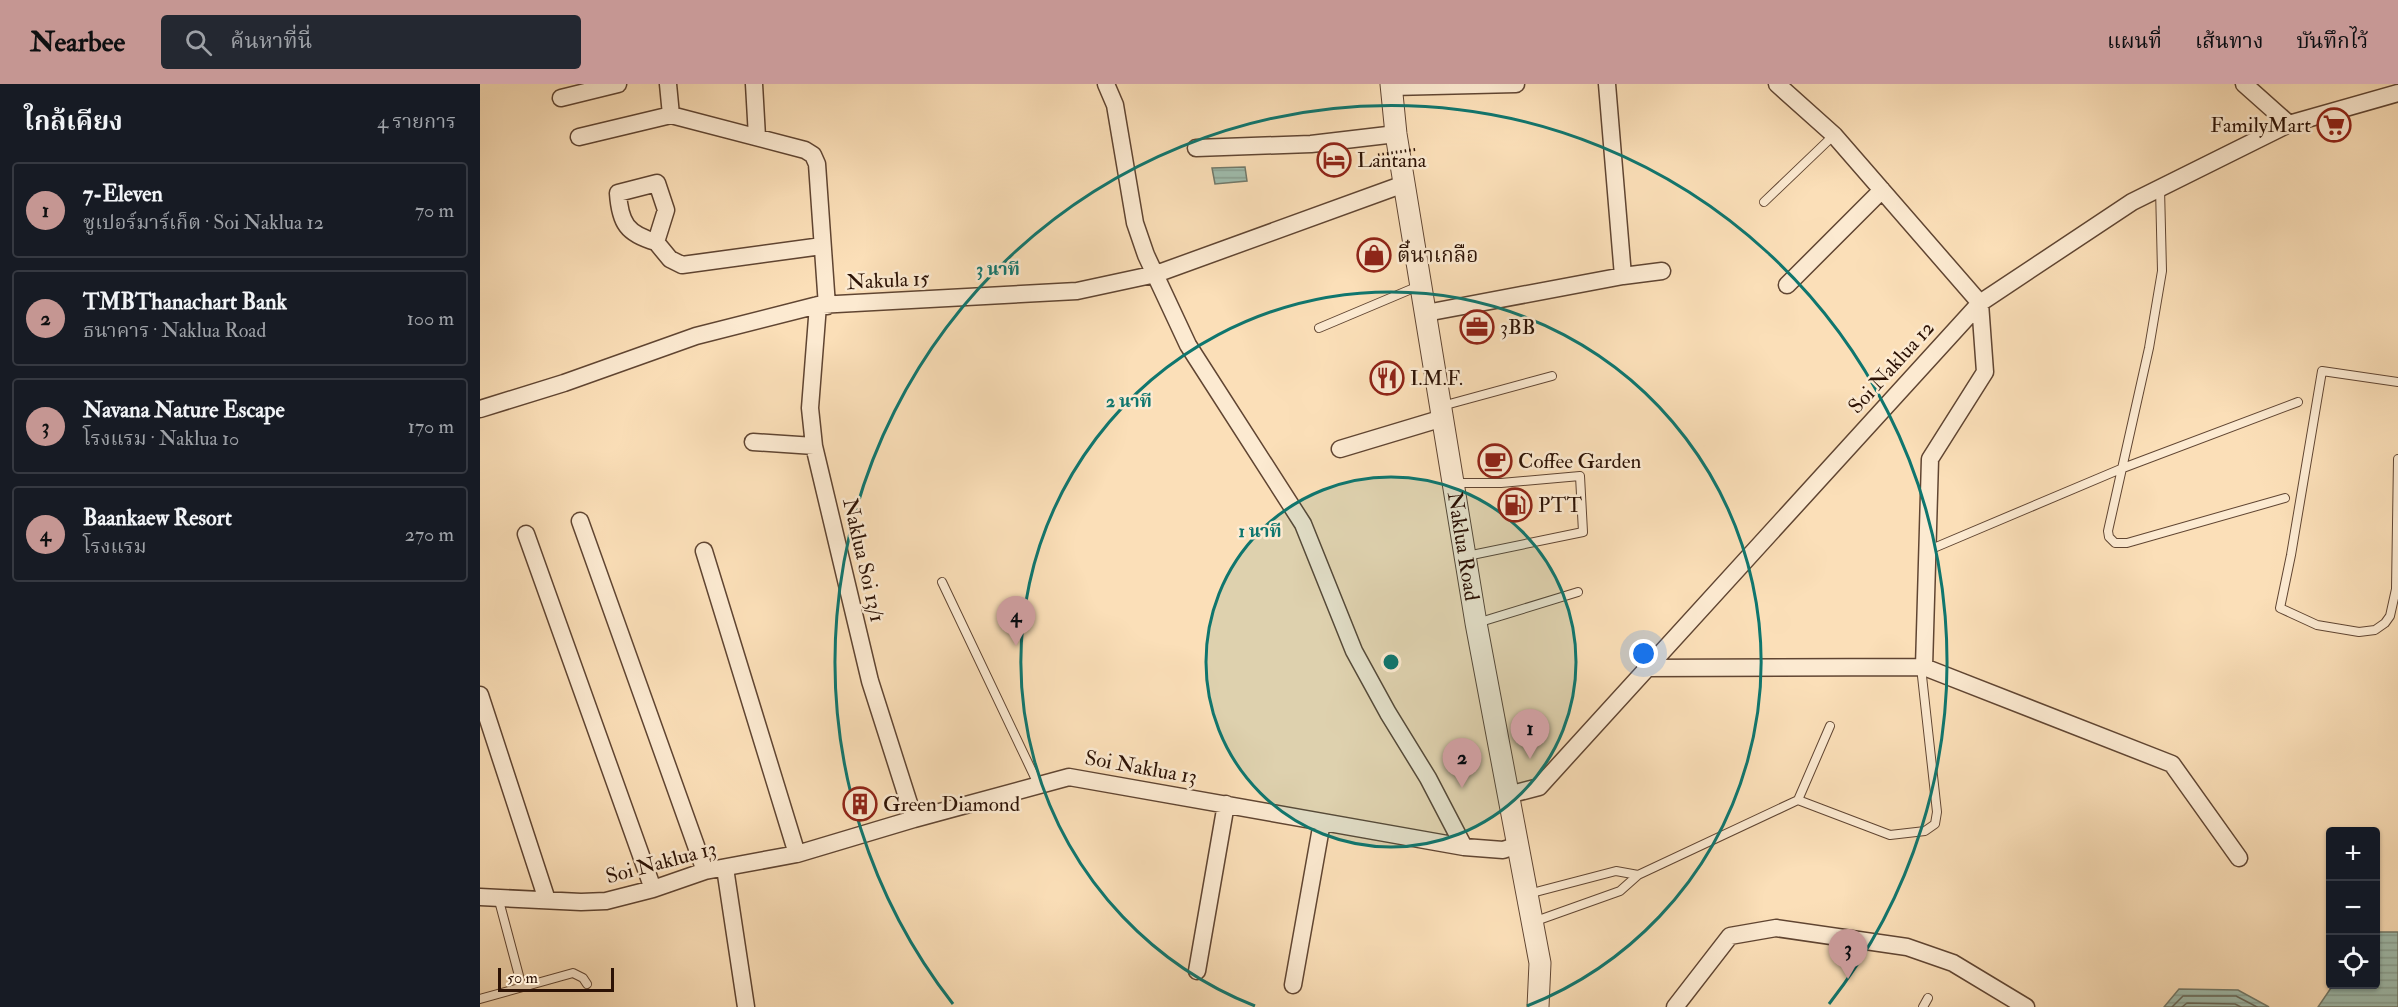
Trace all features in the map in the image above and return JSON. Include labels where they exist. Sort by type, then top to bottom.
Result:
[{"type":"street","points":[[561,98],[618,84]]},
{"type":"street","points":[[668,84],[671,115]]},
{"type":"street","points":[[579,137],[671,115],[757,137],[754,84]]},
{"type":"street","points":[[1107,84],[1115,105],[1135,223],[1146,255],[1197,361],[1303,524],[1354,651],[1388,713],[1428,778],[1464,847]]},
{"type":"street","points":[[1391,86],[1516,84]]},
{"type":"street","points":[[1606,84],[1623,276]]},
{"type":"street","points":[[1777,84],[1834,135],[1980,303],[1985,372],[1930,459],[1929,550],[1922,667]]},
{"type":"street","points":[[2244,84],[2289,124]]},
{"type":"street","points":[[2375,84],[2395,97]]},
{"type":"street","name":"Naklua Road","points":[[1391,86],[1396,134],[1476,623],[1540,963],[1539,1007]]},
{"type":"street","name":"Soi Naklua 12","points":[[1508,795],[1539,787],[1980,303],[2132,201],[2289,124],[2395,97]]},
{"type":"street","points":[[1196,148],[1311,144],[1396,134]]},
{"type":"street","name":"Naklua Soi 13/1","points":[[757,137],[805,150],[813,155],[817,164],[822,246],[822,306],[810,408],[814,446],[870,681],[914,819]]},
{"type":"street","name":"Nakula 15","points":[[480,409],[696,336],[822,306],[1077,291],[1156,274],[1404,184]]},
{"type":"street","points":[[1787,285],[1882,190]]},
{"type":"street","points":[[656,242],[670,259],[682,265],[822,246]]},
{"type":"street","points":[[1426,313],[1623,276],[1662,271]]},
{"type":"street","points":[[1340,449],[1442,412]]},
{"type":"street","points":[[753,442],[814,446]]},
{"type":"street","points":[[580,521],[705,871]]},
{"type":"street","points":[[526,534],[653,889]]},
{"type":"street","points":[[704,552],[797,854]]},
{"type":"street","points":[[1646,669],[1922,667],[2172,764],[2239,858]]},
{"type":"street","points":[[480,695],[548,900]]},
{"type":"street","name":"Soi Naklua 13","points":[[480,897],[606,901],[653,889],[705,871],[797,854],[914,819],[1069,777],[1464,847],[1503,850],[1518,845]]},
{"type":"street","points":[[1197,971],[1226,804]]},
{"type":"street","points":[[1293,985],[1322,822]]},
{"type":"street","points":[[725,868],[746,1007]]},
{"type":"street","points":[[1675,1007],[1730,936],[1776,928],[1907,947],[1953,963],[2026,1007]]},
{"type":"lane","points":[[1764,202],[1834,135]]},
{"type":"lane","points":[[2160,188],[2162,271],[2150,348],[2108,531],[2112,540],[2120,544],[2285,498]]},
{"type":"lane","points":[[1319,328],[1421,285]]},
{"type":"lane","points":[[2398,382],[2322,371],[2280,608],[2317,625],[2359,632],[2375,630],[2385,624],[2390,616],[2396,589],[2398,459]]},
{"type":"lane","points":[[1442,412],[1552,376]]},
{"type":"lane","points":[[1929,550],[2123,468],[2298,402]]},
{"type":"lane","points":[[1453,483],[1501,483],[1580,476],[1583,532],[1466,557]]},
{"type":"lane","points":[[942,582],[1039,786]]},
{"type":"lane","points":[[1476,623],[1578,592]]},
{"type":"lane","points":[[1798,800],[1890,835],[1925,831],[1935,824],[1937,812],[1922,667]]},
{"type":"lane","points":[[1533,922],[1620,891],[1638,875],[1798,800],[1830,726]]},
{"type":"lane","points":[[1527,894],[1616,871],[1638,875]]},
{"type":"lane","points":[[498,897],[522,987]]},
{"type":"lane","points":[[480,999],[573,973],[579,975],[586,984]]},
{"type":"lane","points":[[1923,1007],[1928,998]]},
{"type":"path","points":[[1378,155],[1418,148]]},
{"type":"water","points":[[1245,167],[1247,181],[1215,184],[1212,168]]},
{"type":"water","points":[[2380,932],[2398,932],[2398,1007],[2318,1007],[2330,989],[2380,989]]},
{"type":"water","points":[[2179,989],[2238,990],[2269,1007],[2164,1007]]},
{"type":"place","name":"FamilyMart","points":[[2334,125]]},
{"type":"place","name":"Lantana","points":[[1334,160]]},
{"type":"place","name":"ตี๋นาเกลือ","points":[[1374,255]]},
{"type":"place","name":"3BB","points":[[1477,327]]},
{"type":"place","name":"I.M.F.","points":[[1387,378]]},
{"type":"place","name":"Coffee Garden","points":[[1495,461]]},
{"type":"place","name":"PTT","points":[[1515,505]]},
{"type":"place","name":"Baankaew Resort","points":[[1016,646]]},
{"type":"place","name":"7-Eleven","points":[[1530,759]]},
{"type":"place","name":"TMBThanachart Bank","points":[[1462,788]]},
{"type":"place","name":"Green Diamond","points":[[860,804]]},
{"type":"place","name":"Navana Nature Escape","points":[[1848,979]]}]
